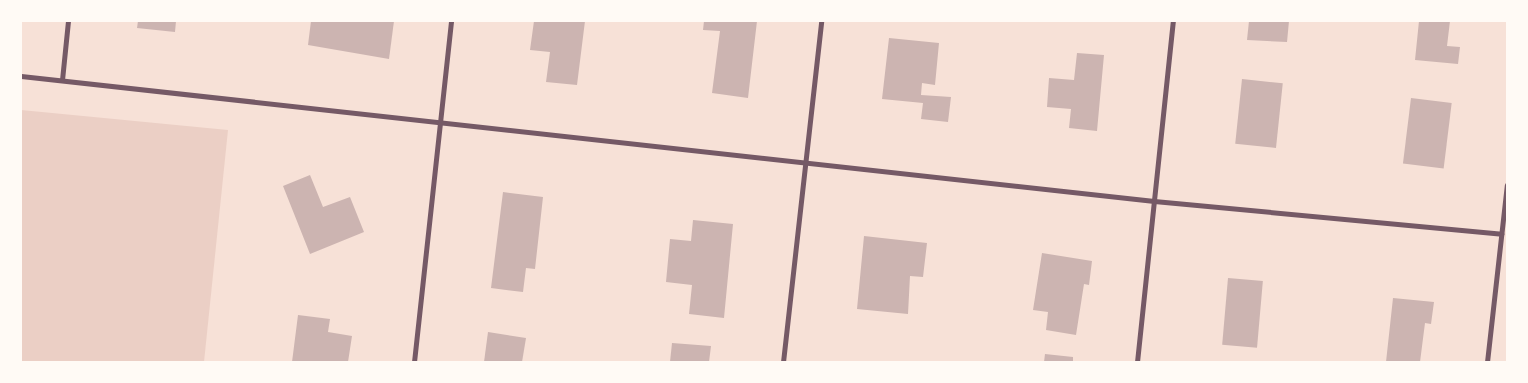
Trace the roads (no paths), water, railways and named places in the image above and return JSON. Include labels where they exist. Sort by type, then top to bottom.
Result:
[{"type":"street","points":[[62,80],[68,21]]},
{"type":"street","points":[[414,362],[451,21]]},
{"type":"street","points":[[784,362],[821,21]]},
{"type":"street","points":[[1137,362],[1173,21]]},
{"type":"street","points":[[21,76],[1154,201],[1501,234]]},
{"type":"street","points":[[1488,362],[1507,185]]}]
